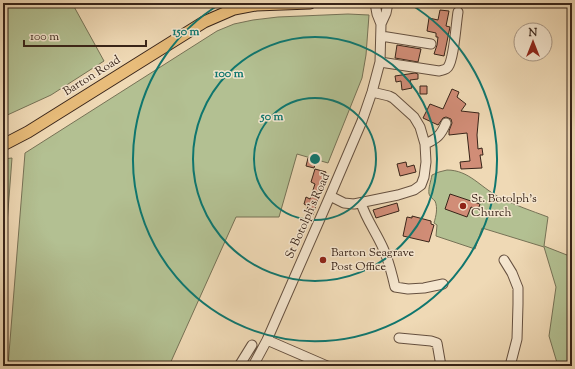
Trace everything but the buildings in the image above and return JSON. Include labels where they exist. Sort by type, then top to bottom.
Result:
[{"type":"main road","name":"Barton Road","points":[[3,145],[28,132],[204,22],[234,9],[256,5],[310,3]]},
{"type":"street","name":"St Botolph's Road","points":[[375,3],[377,14],[382,24]]},
{"type":"street","name":"St Botolph's Road","points":[[253,366],[267,340],[362,121],[380,62],[382,24],[388,3]]},
{"type":"street","points":[[380,62],[439,71],[448,68],[452,57],[458,12]]},
{"type":"street","points":[[381,36],[431,44]]},
{"type":"street","points":[[330,196],[344,203],[361,203],[414,190],[421,185],[424,177],[426,162],[425,144],[420,127],[414,117],[393,98],[372,92]]},
{"type":"street","points":[[425,144],[433,141],[440,135],[446,123]]},
{"type":"street","points":[[361,203],[390,265],[396,287],[408,290],[443,284]]},
{"type":"street","points":[[504,260],[512,273],[518,288],[517,339],[510,366]]},
{"type":"street","points":[[399,338],[431,341],[437,343],[441,366]]},
{"type":"street","points":[[267,340],[328,366]]},
{"type":"street","points":[[239,366],[252,345]]},
{"type":"green space","points":[[3,3],[72,3],[104,61],[51,95],[3,117]]},
{"type":"green space","points":[[348,14],[369,15],[366,55],[362,78],[328,163],[297,154],[279,217],[236,217],[169,366],[8,366],[25,153],[217,31],[234,24],[253,20],[278,17]]},
{"type":"green space","points":[[12,158],[4,264],[3,270],[3,159]]},
{"type":"green space","points":[[447,170],[462,173],[499,197],[548,217],[544,246],[572,257],[572,366],[558,366],[549,336],[556,287],[544,247],[482,228],[475,249],[436,236],[437,225],[434,223],[436,206],[435,201],[429,194],[429,187],[432,175]]},
{"type":"place","name":"St. Botolph's Church","points":[[463,206]]},
{"type":"place","name":"Barton Seagrave Post Office","points":[[323,260]]}]
